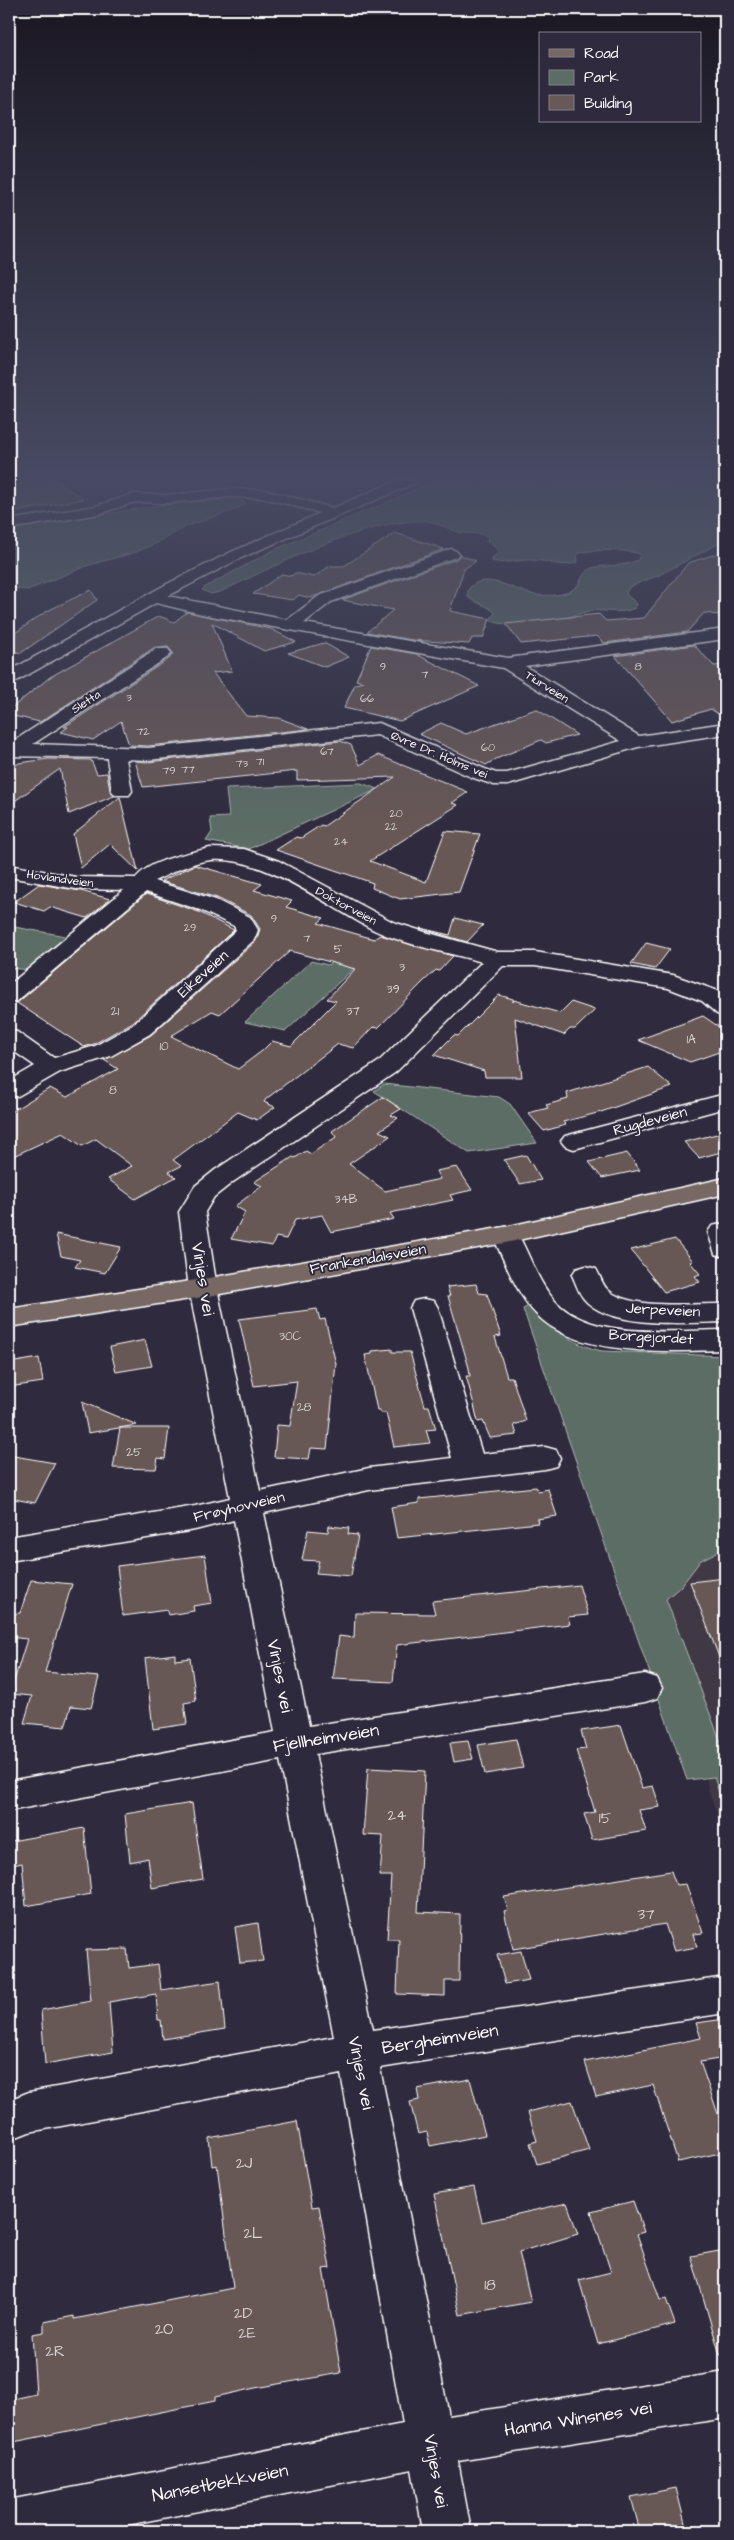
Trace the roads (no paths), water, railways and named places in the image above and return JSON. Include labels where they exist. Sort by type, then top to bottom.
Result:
[{"type":"main road","name":"Frankendalsveien","points":[[9,1318],[203,1288],[505,1235],[725,1186]]},
{"type":"street","points":[[9,678],[154,599]]},
{"type":"street","name":"Tiurveien","points":[[157,599],[206,610],[292,624],[466,657],[508,662],[636,742]]},
{"type":"street","points":[[292,624],[325,599]]},
{"type":"street","points":[[508,662],[725,634]]},
{"type":"street","name":"Sletta","points":[[11,751],[162,653]]},
{"type":"street","name":"Øvre Dr. Holms vei","points":[[11,751],[148,754],[380,729],[478,774],[494,779],[508,779],[636,742],[725,730]]},
{"type":"street","points":[[118,754],[116,759],[122,791]]},
{"type":"street","name":"Doktorveien","points":[[9,996],[136,891],[156,871],[179,862],[210,854],[244,855],[272,865],[385,926],[497,959],[535,959],[673,982],[710,996],[725,1010]]},
{"type":"street","name":"Hovlandveien","points":[[9,871],[76,883],[141,884]]},
{"type":"street","name":"Eikeveien","points":[[9,1090],[51,1067],[102,1051],[142,1029],[246,935],[247,930],[242,922],[208,905],[141,884]]},
{"type":"street","name":"Vinjes vei","points":[[447,2531],[357,2052],[293,1743],[203,1288],[192,1212],[204,1192],[224,1176],[387,1067],[497,959]]},
{"type":"street","points":[[9,1037],[51,1067]]},
{"type":"street","name":"Rugdeveien","points":[[574,1141],[725,1101]]},
{"type":"street","name":"Borgejordet","points":[[505,1235],[547,1308],[574,1327],[614,1338],[725,1340]]},
{"type":"street","name":"Jerpeveien","points":[[586,1275],[594,1293],[605,1302],[618,1307],[635,1310],[725,1313]]},
{"type":"street","points":[[424,1308],[470,1466]]},
{"type":"street","name":"Frøyhovveien","points":[[9,1549],[246,1507],[369,1479],[545,1458]]},
{"type":"street","name":"Fjellheimveien","points":[[9,1796],[293,1743],[645,1688]]},
{"type":"street","name":"Bergheimveien","points":[[9,2120],[29,2112],[357,2052],[725,1994]]},
{"type":"street","name":"Hanna Winsnes vei","points":[[431,2442],[725,2395]]},
{"type":"street","name":"Nansetbekkveien","points":[[9,2524],[431,2442]]}]
